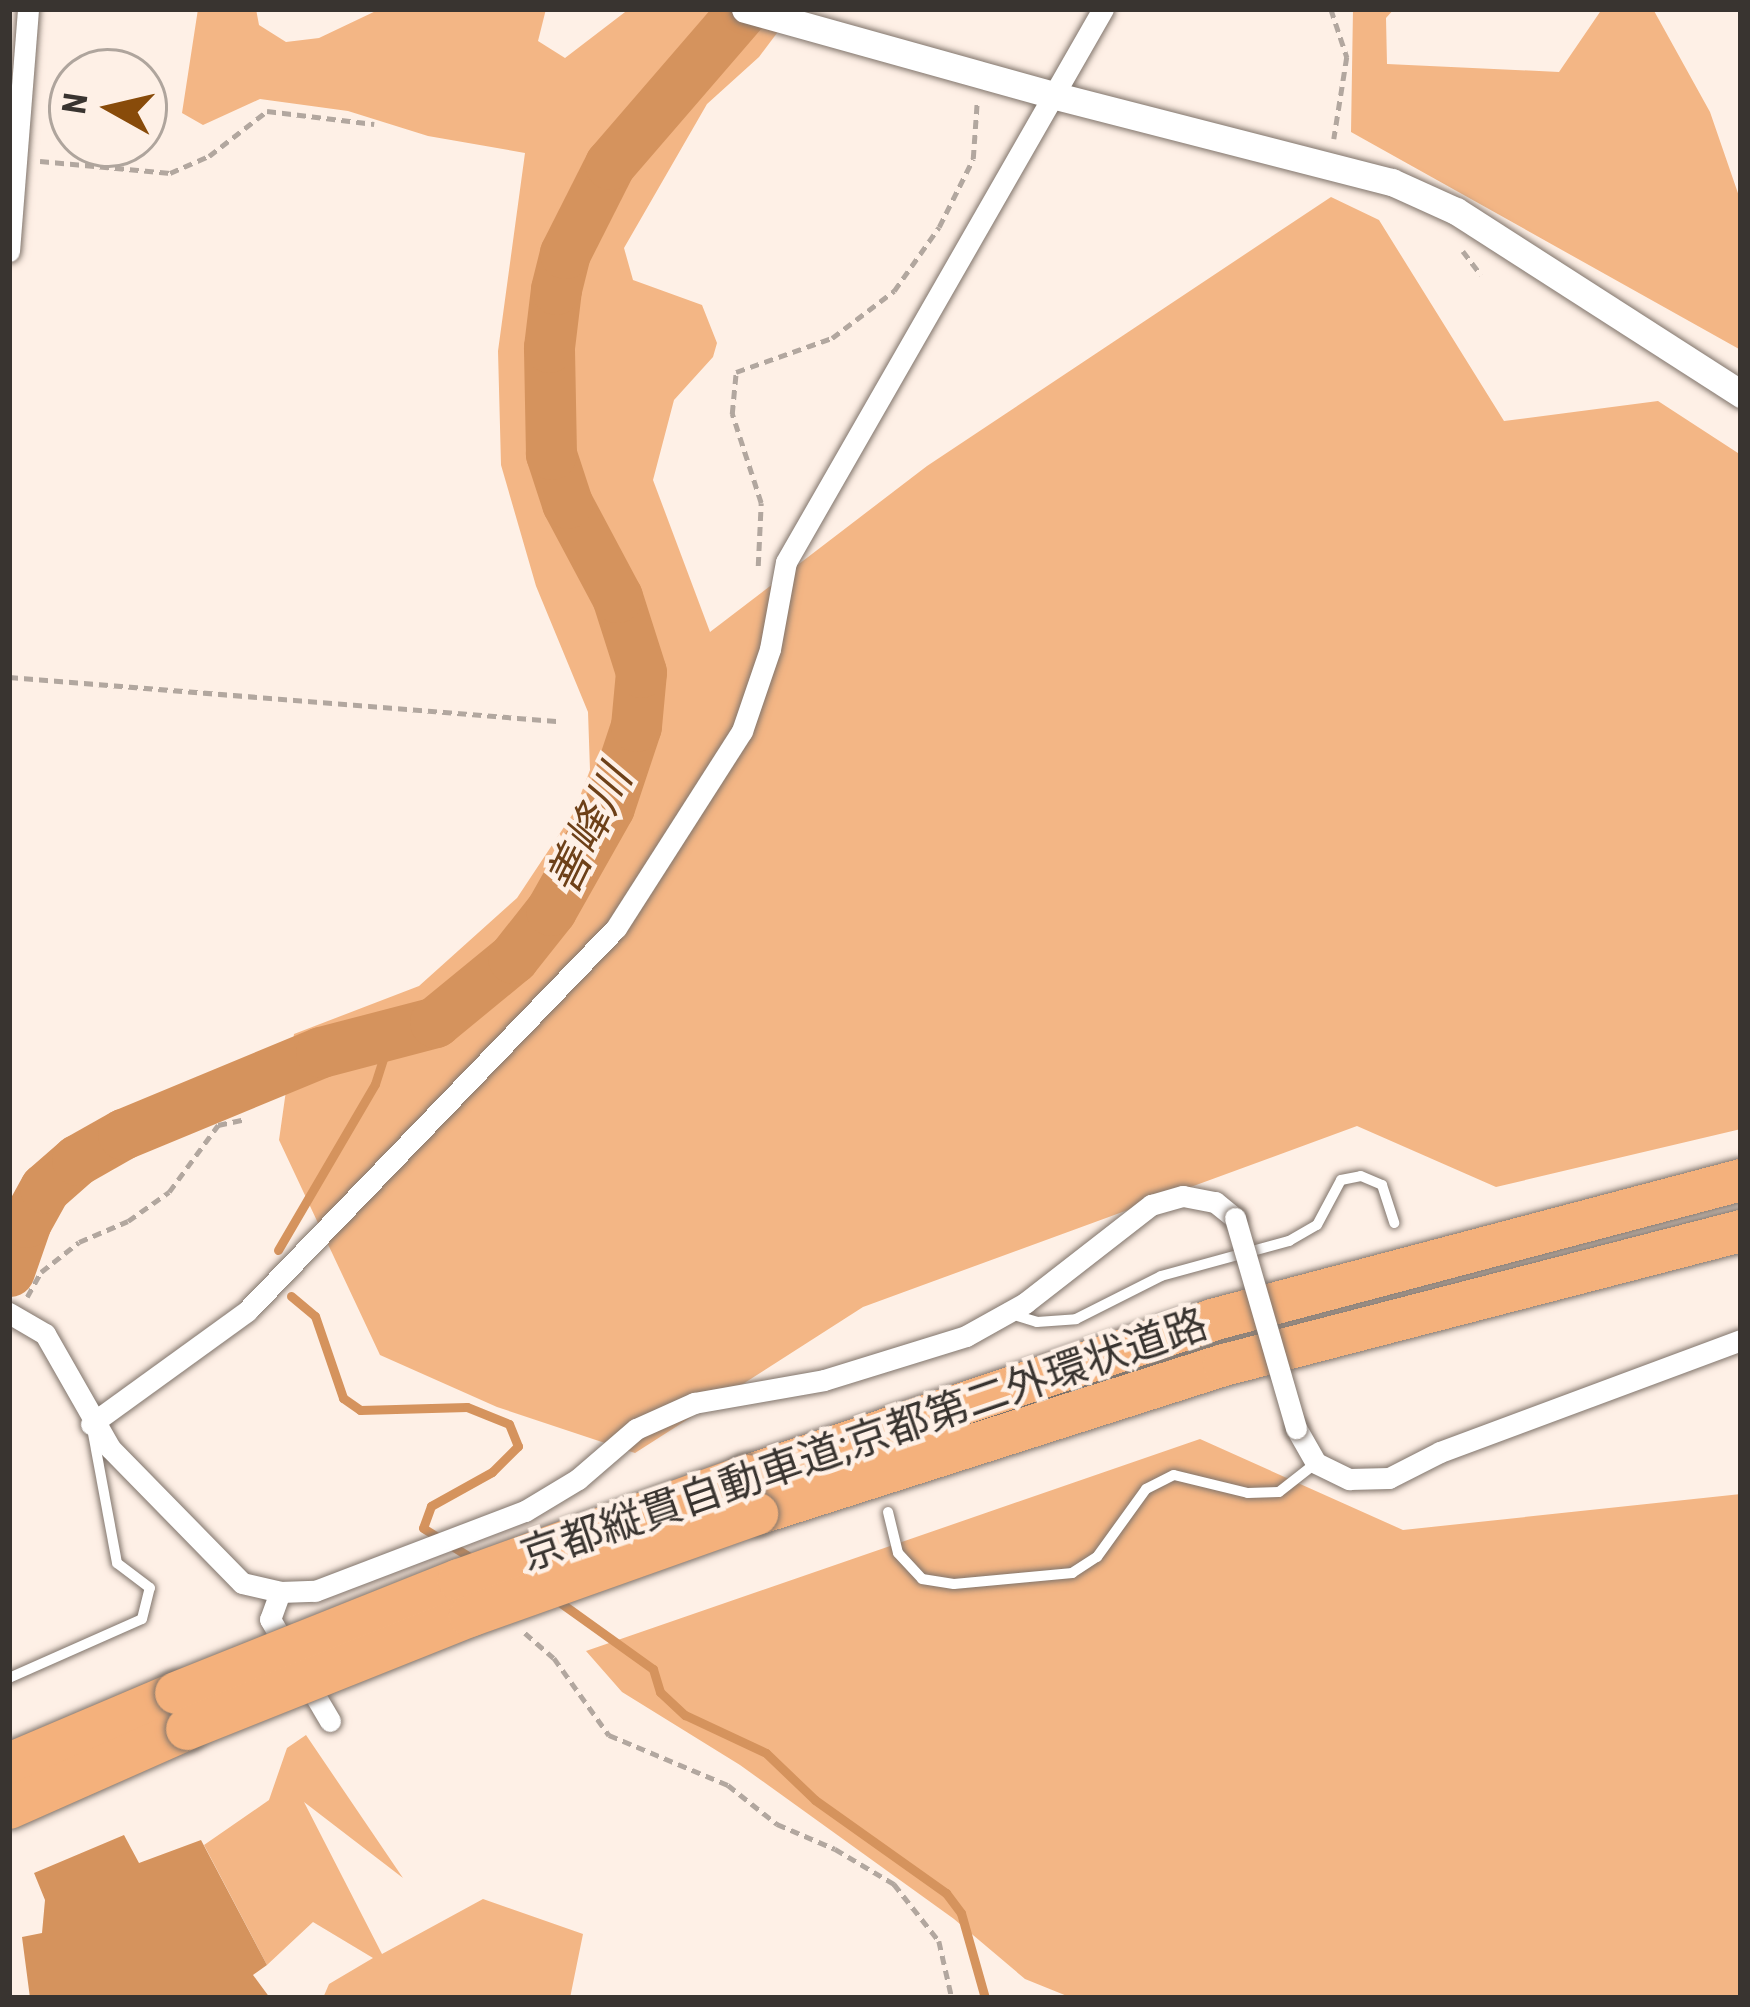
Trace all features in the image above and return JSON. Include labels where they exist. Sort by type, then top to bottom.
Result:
[{"type":"highway","name":"京都縦貫自動車道;京都第二外環状道路","points":[[9,1764],[470,1616],[752,1495],[1212,1320],[1386,1269],[1741,1180]]},
{"type":"highway","name":"京都縦貫自動車道;京都第二外環状道路","points":[[752,1495],[1224,1365],[1741,1232]]},
{"type":"highway","name":"京都縦貫自動車道;京都第二外環状道路","points":[[9,1808],[182,1711]]},
{"type":"street","points":[[9,251],[28,9]]},
{"type":"street","points":[[746,9],[1056,97],[1392,182],[1456,211],[1741,394]]},
{"type":"street","points":[[91,1424],[247,1311],[616,928],[742,731],[770,649],[786,562],[1103,9]]},
{"type":"street","points":[[18,1317],[45,1334],[91,1424],[242,1583],[280,1592],[315,1591],[525,1511],[578,1479],[636,1429],[694,1402],[824,1379],[909,1357],[1008,1312],[1151,1205],[1183,1196],[1215,1202],[1235,1218],[1297,1428],[1316,1462],[1349,1479],[1389,1478],[1440,1452],[1741,1340]]},
{"type":"street","points":[[280,1592],[270,1619],[330,1721]]},
{"type":"lane","points":[[1008,1312],[1037,1322],[1076,1319],[1161,1276],[1289,1241],[1318,1225],[1341,1180],[1361,1176],[1382,1185],[1394,1223]]},
{"type":"lane","points":[[9,1678],[142,1619],[150,1588],[117,1563],[91,1424]]},
{"type":"lane","points":[[888,1512],[898,1553],[922,1579],[954,1584],[1072,1573],[1097,1557],[1146,1490],[1174,1475],[1248,1493],[1279,1492],[1316,1462]]},
{"type":"path","points":[[1330,163],[1347,57],[1331,9]]},
{"type":"path","points":[[758,568],[761,503],[732,414],[736,372],[832,338],[894,291],[939,227],[973,159],[980,73]]},
{"type":"path","points":[[16,157],[170,173],[209,156],[267,111],[374,124]]},
{"type":"path","points":[[9,677],[556,721]]},
{"type":"path","points":[[18,1317],[41,1272],[79,1242],[128,1221],[169,1192],[218,1125],[242,1120]]},
{"type":"path","points":[[515,1627],[554,1658],[609,1735],[728,1785],[777,1824],[835,1849],[894,1885],[939,1941],[952,1998]]},
{"type":"shaded area","points":[[198,9],[256,9],[259,25],[286,42],[319,38],[380,9],[546,9],[538,41],[565,58],[629,9],[795,9],[759,57],[707,104],[624,248],[633,280],[702,305],[717,343],[713,357],[674,400],[653,480],[710,632],[927,466],[1331,197],[1379,220],[1504,421],[1658,401],[1741,455],[1741,1129],[1496,1187],[1357,1126],[863,1307],[635,1453],[497,1407],[380,1355],[279,1140],[294,1034],[419,986],[517,898],[574,812],[590,770],[588,712],[536,586],[501,465],[498,351],[525,153],[428,136],[348,111],[260,99],[203,125],[182,113]]},
{"type":"shaded area","points":[[1353,9],[1394,9],[1386,18],[1387,64],[1559,72],[1602,9],[1653,9],[1710,112],[1741,202],[1739,349],[1351,132]]},
{"type":"shaded area","points":[[1200,1439],[1403,1530],[1741,1494],[1741,1998],[1072,1998],[1025,1979],[954,1919],[740,1765],[622,1692],[586,1651]]},
{"type":"shaded area","points":[[306,1735],[403,1878],[304,1802],[382,1954],[483,1899],[583,1934],[570,1998],[323,1998],[329,1984],[373,1958],[313,1922],[267,1965],[204,1845],[269,1800],[287,1748]]},
{"type":"shaded area","points":[[124,1835],[139,1863],[201,1840],[267,1965],[253,1975],[270,1998],[30,1998],[22,1937],[42,1933],[45,1900],[34,1873]]},
{"type":"waterway","name":"善峰川","points":[[9,1271],[26,1222],[45,1188],[77,1160],[123,1134],[321,1052],[435,1022],[513,958],[551,910],[609,807],[636,726],[641,672],[617,597],[567,503],[551,454],[549,347],[556,289],[565,253],[610,164],[744,9]]},
{"type":"waterway","points":[[278,1250],[375,1084],[390,1037]]},
{"type":"waterway","points":[[291,1296],[315,1316],[343,1398],[360,1410],[467,1407],[509,1424],[518,1446],[492,1472],[431,1506],[423,1528],[473,1559]]},
{"type":"waterway","points":[[558,1601],[653,1669],[660,1692],[685,1715],[766,1753],[815,1800],[946,1893],[961,1913],[985,1998]]}]
